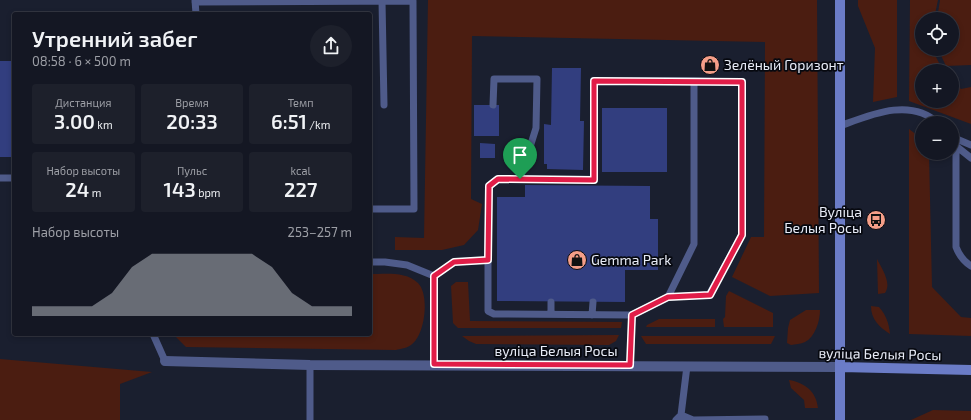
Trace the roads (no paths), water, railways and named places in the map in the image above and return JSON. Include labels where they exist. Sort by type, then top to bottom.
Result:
[{"type":"main road","points":[[840,0],[840,420]]},
{"type":"main road","name":"вуліца Белыя Росы","points":[[840,367],[971,370]]},
{"type":"street","name":"вуліца Белыя Росы","points":[[166,361],[310,365],[434,364],[840,367]]},
{"type":"lane","points":[[196,12],[195,1],[413,1],[414,209],[372,209]]},
{"type":"lane","points":[[382,1],[384,104]]},
{"type":"lane","points":[[493,105],[494,79],[537,79],[536,128],[520,179]]},
{"type":"lane","points":[[594,81],[694,81],[742,82],[742,235],[710,295],[668,297],[632,315],[494,314],[488,310],[489,186],[498,179],[594,180],[594,81]]},
{"type":"lane","points":[[668,297],[694,244],[694,81]]},
{"type":"lane","points":[[840,126],[868,116],[904,109],[919,110],[928,116]]},
{"type":"lane","points":[[959,141],[971,145]]},
{"type":"lane","points":[[959,147],[971,158]]},
{"type":"lane","points":[[954,160],[956,247],[960,256],[971,266]]},
{"type":"lane","points":[[0,178],[12,178]]},
{"type":"lane","points":[[434,276],[454,262],[488,260]]},
{"type":"lane","points":[[372,262],[407,265],[434,276]]},
{"type":"lane","points":[[434,276],[434,364]]},
{"type":"lane","points":[[551,302],[551,314]]},
{"type":"lane","points":[[592,315],[593,302]]},
{"type":"lane","points":[[630,365],[632,315]]},
{"type":"lane","points":[[154,336],[166,361]]},
{"type":"lane","points":[[310,365],[310,420]]},
{"type":"lane","points":[[686,366],[678,418],[693,420],[765,419]]},
{"type":"place","name":"Зелёный Горизонт","points":[[710,65]]},
{"type":"place","name":"Вуліца Белыя Росы","points":[[876,220]]},
{"type":"place","name":"Gemma Park","points":[[577,260]]}]
